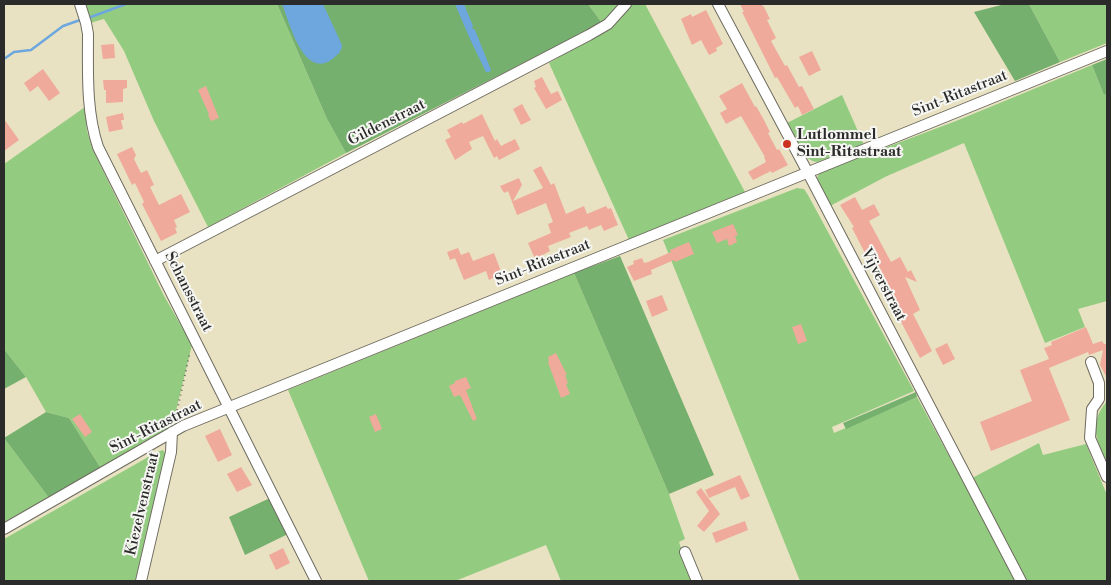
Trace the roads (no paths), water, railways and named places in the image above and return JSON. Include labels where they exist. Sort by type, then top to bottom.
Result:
[{"type":"street","name":"Schansstraat","points":[[80,4],[85,19],[90,110],[94,133],[110,172],[316,581]]},
{"type":"street","name":"Gildenstraat","points":[[155,261],[589,35],[608,24],[626,4]]},
{"type":"street","name":"Vijverstraat","points":[[718,4],[1020,581]]},
{"type":"street","name":"Sint-Ritastraat","points":[[4,529],[183,426],[1107,51]]},
{"type":"street","points":[[1091,362],[1099,383],[1099,399],[1092,409],[1090,438],[1107,478]]},
{"type":"street","name":"Kiezelvenstraat","points":[[141,581],[171,452],[172,432]]},
{"type":"street","points":[[685,552],[697,581]]},
{"type":"water","points":[[282,4],[323,4],[342,45],[338,54],[331,60],[321,64],[313,62],[305,55],[293,34]]},
{"type":"water","points":[[455,4],[464,4],[473,26],[472,28],[475,30],[491,70],[489,72],[486,72]]},
{"type":"waterway","points":[[88,18],[126,4]]},
{"type":"waterway","points":[[4,59],[14,52],[31,50],[63,26],[83,19]]},
{"type":"place","name":"Lutlommel Sint-Ritastraat","points":[[787,144]]}]
